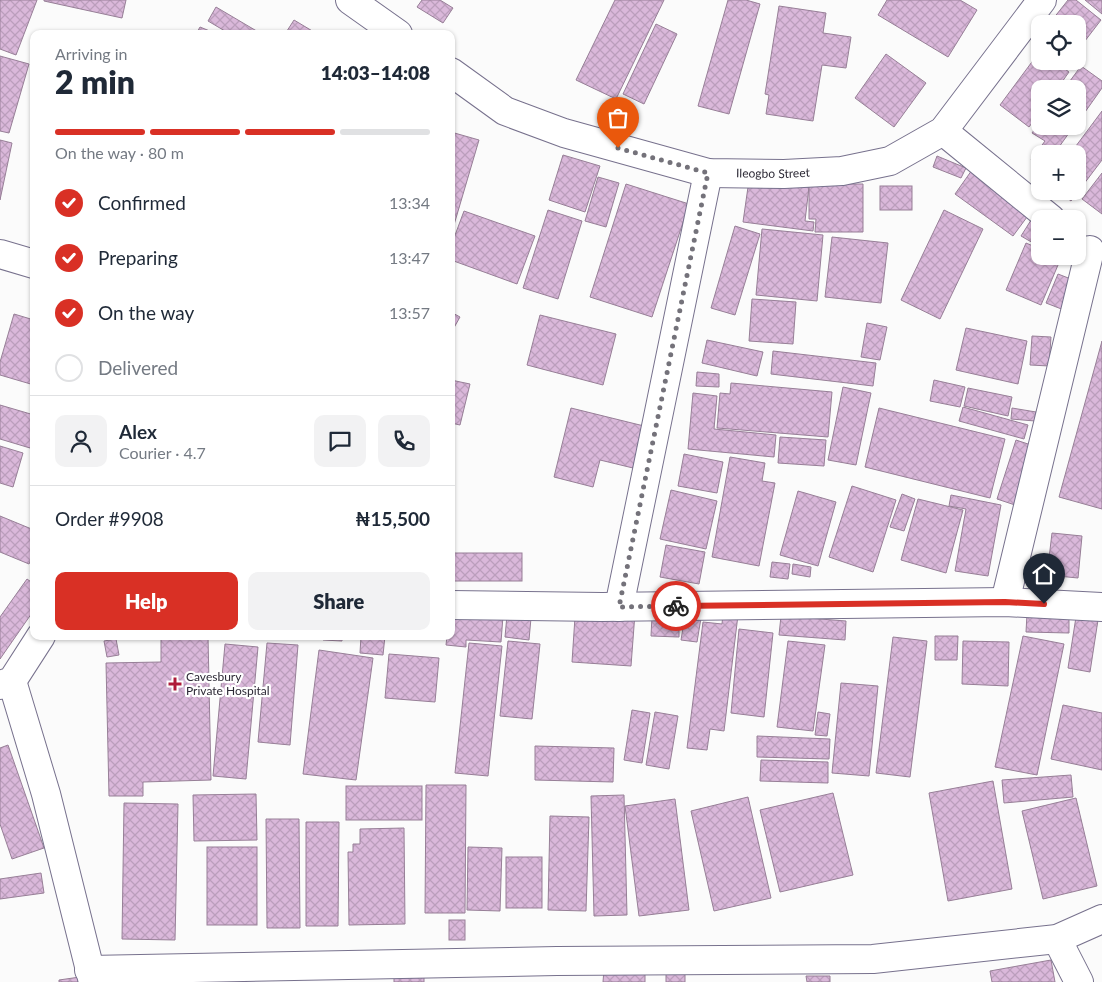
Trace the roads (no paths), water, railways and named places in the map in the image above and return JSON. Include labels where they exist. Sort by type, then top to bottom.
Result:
[{"type":"street","points":[[351,0],[392,30]]},
{"type":"street","name":"Ileogbo Street","points":[[455,75],[505,110],[564,133],[708,173],[784,174],[842,171],[890,161],[943,130],[1042,0]]},
{"type":"street","points":[[943,130],[1040,210]]},
{"type":"street","points":[[619,607],[708,173]]},
{"type":"street","points":[[1005,602],[1090,251]]},
{"type":"street","points":[[0,254],[30,263]]},
{"type":"street","points":[[455,605],[619,607],[1005,602],[1102,607]]},
{"type":"street","points":[[38,640],[6,683],[46,794],[91,976],[557,961],[873,959],[1057,939],[1102,919]]},
{"type":"street","points":[[1057,939],[1079,982]]},
{"type":"place","name":"Cavesbury Private Hospital","points":[[175,684]]}]
